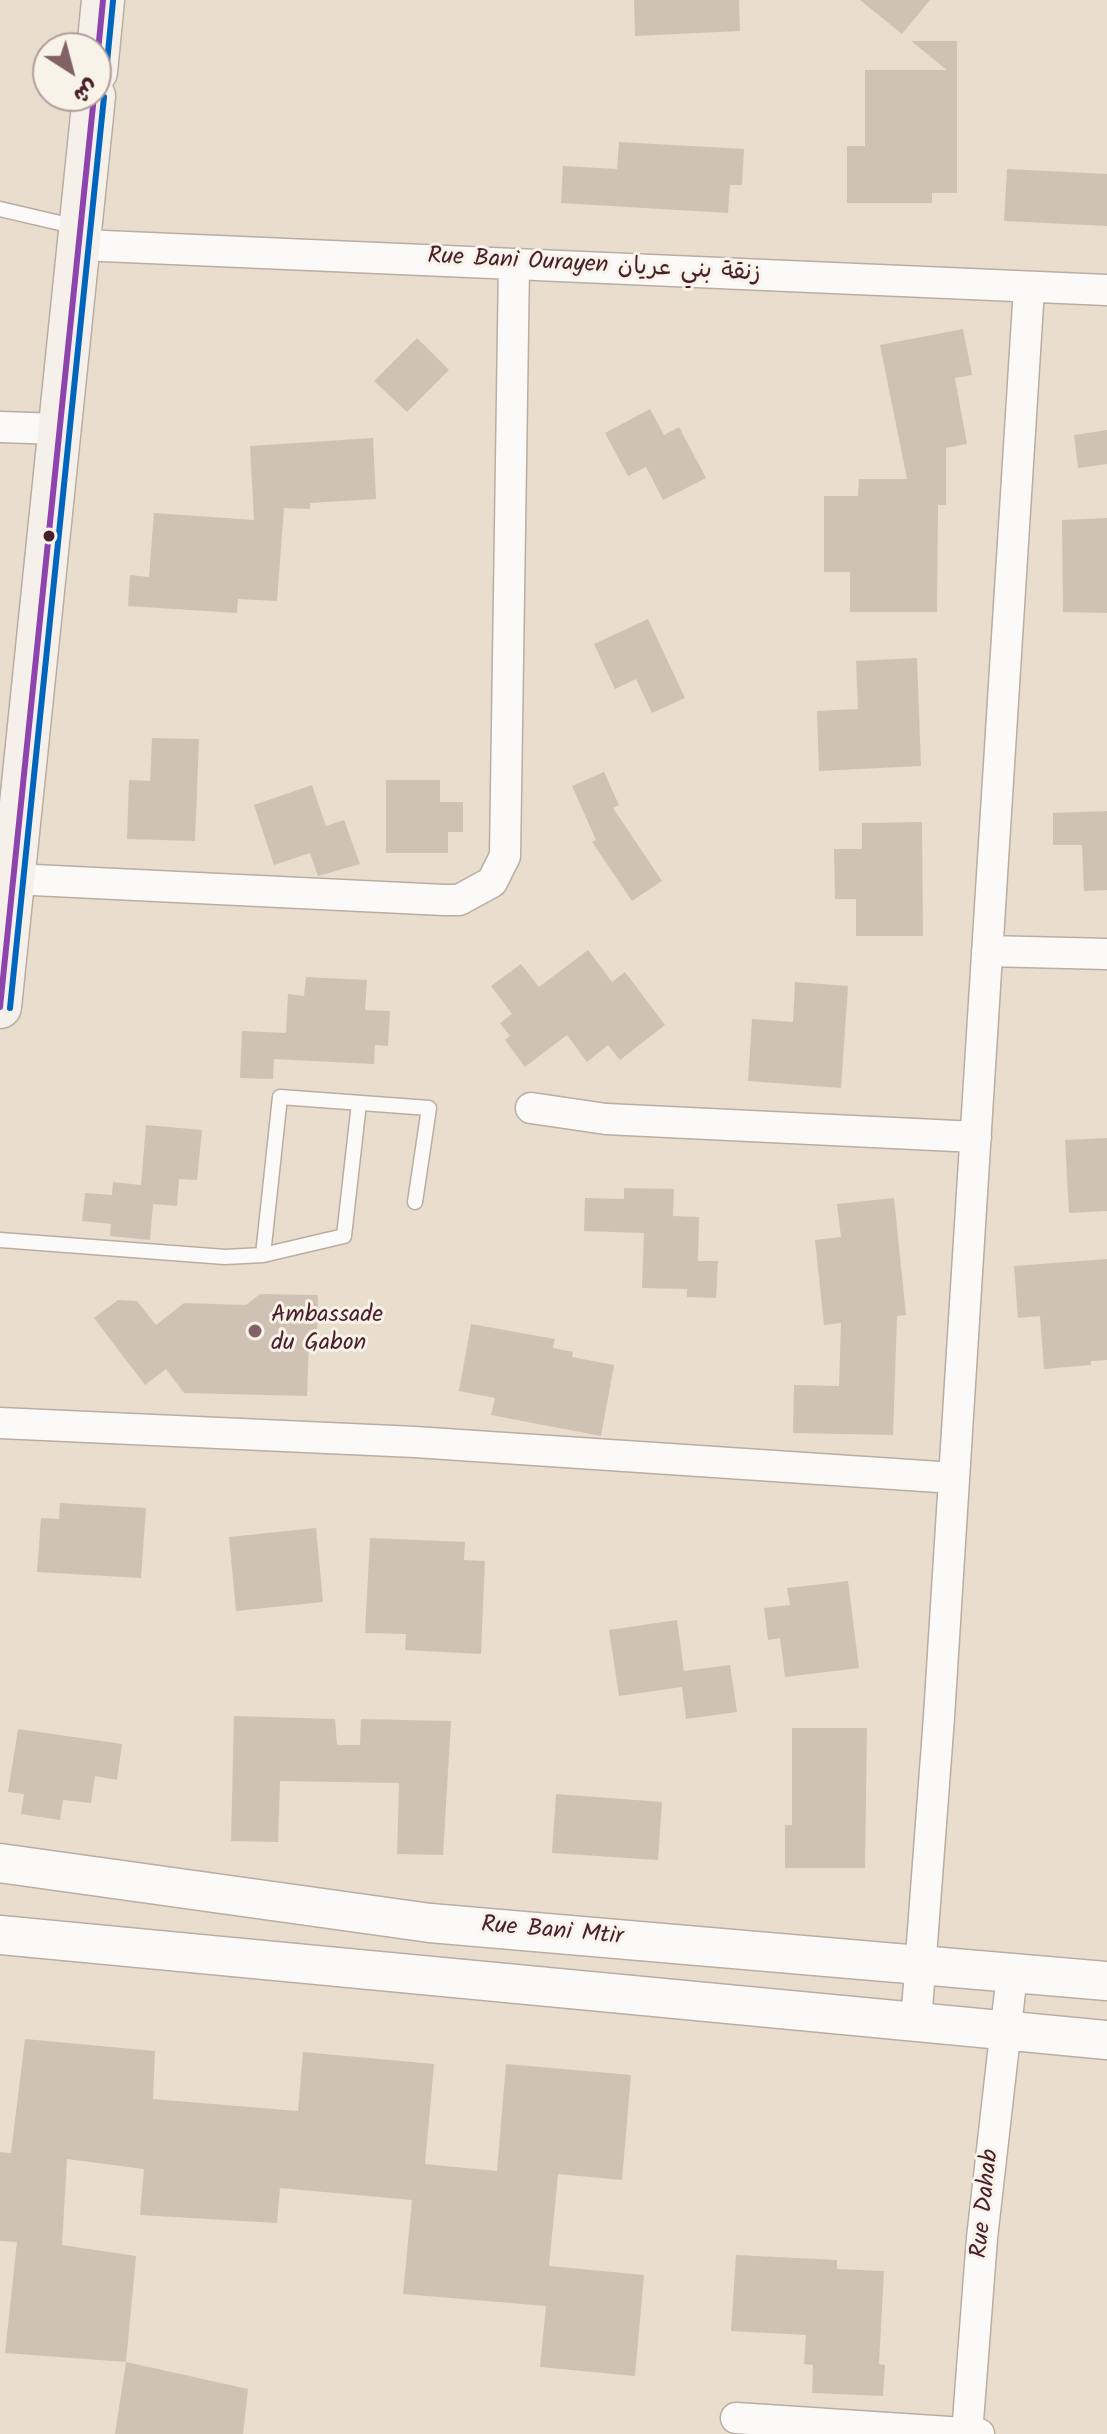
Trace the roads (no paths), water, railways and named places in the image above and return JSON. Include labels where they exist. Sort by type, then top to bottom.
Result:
[{"type":"main road","points":[[100,32],[103,0]]},
{"type":"main road","points":[[0,1007],[93,112]]},
{"type":"street","name":"Rue Bani Ourayen زنقة بني عريان","points":[[81,237],[514,264],[1107,290]]},
{"type":"street","points":[[13,879],[444,900],[459,900],[492,882],[505,856],[514,264]]},
{"type":"street","points":[[916,2023],[954,1478],[1029,288]]},
{"type":"street","points":[[0,427],[60,429]]},
{"type":"street","points":[[987,951],[1107,954]]},
{"type":"street","points":[[531,1108],[606,1119],[976,1137]]},
{"type":"street","points":[[0,1423],[415,1442],[954,1478]]},
{"type":"street","name":"Rue Bani Mtir","points":[[0,1863],[430,1923],[1107,1981]]},
{"type":"street","points":[[0,1935],[1004,2033],[1107,2040]]},
{"type":"street","name":"Rue Dahab","points":[[967,2434],[982,2238],[1012,1974]]},
{"type":"street","points":[[736,2418],[979,2434]]},
{"type":"lane","points":[[0,209],[81,237]]},
{"type":"lane","points":[[263,1255],[280,1097],[429,1108],[415,1202]]},
{"type":"lane","points":[[0,1240],[225,1257],[263,1255],[344,1236],[359,1103]]},
{"type":"place","name":"Ambassade du Gabon","points":[[255,1331]]}]
